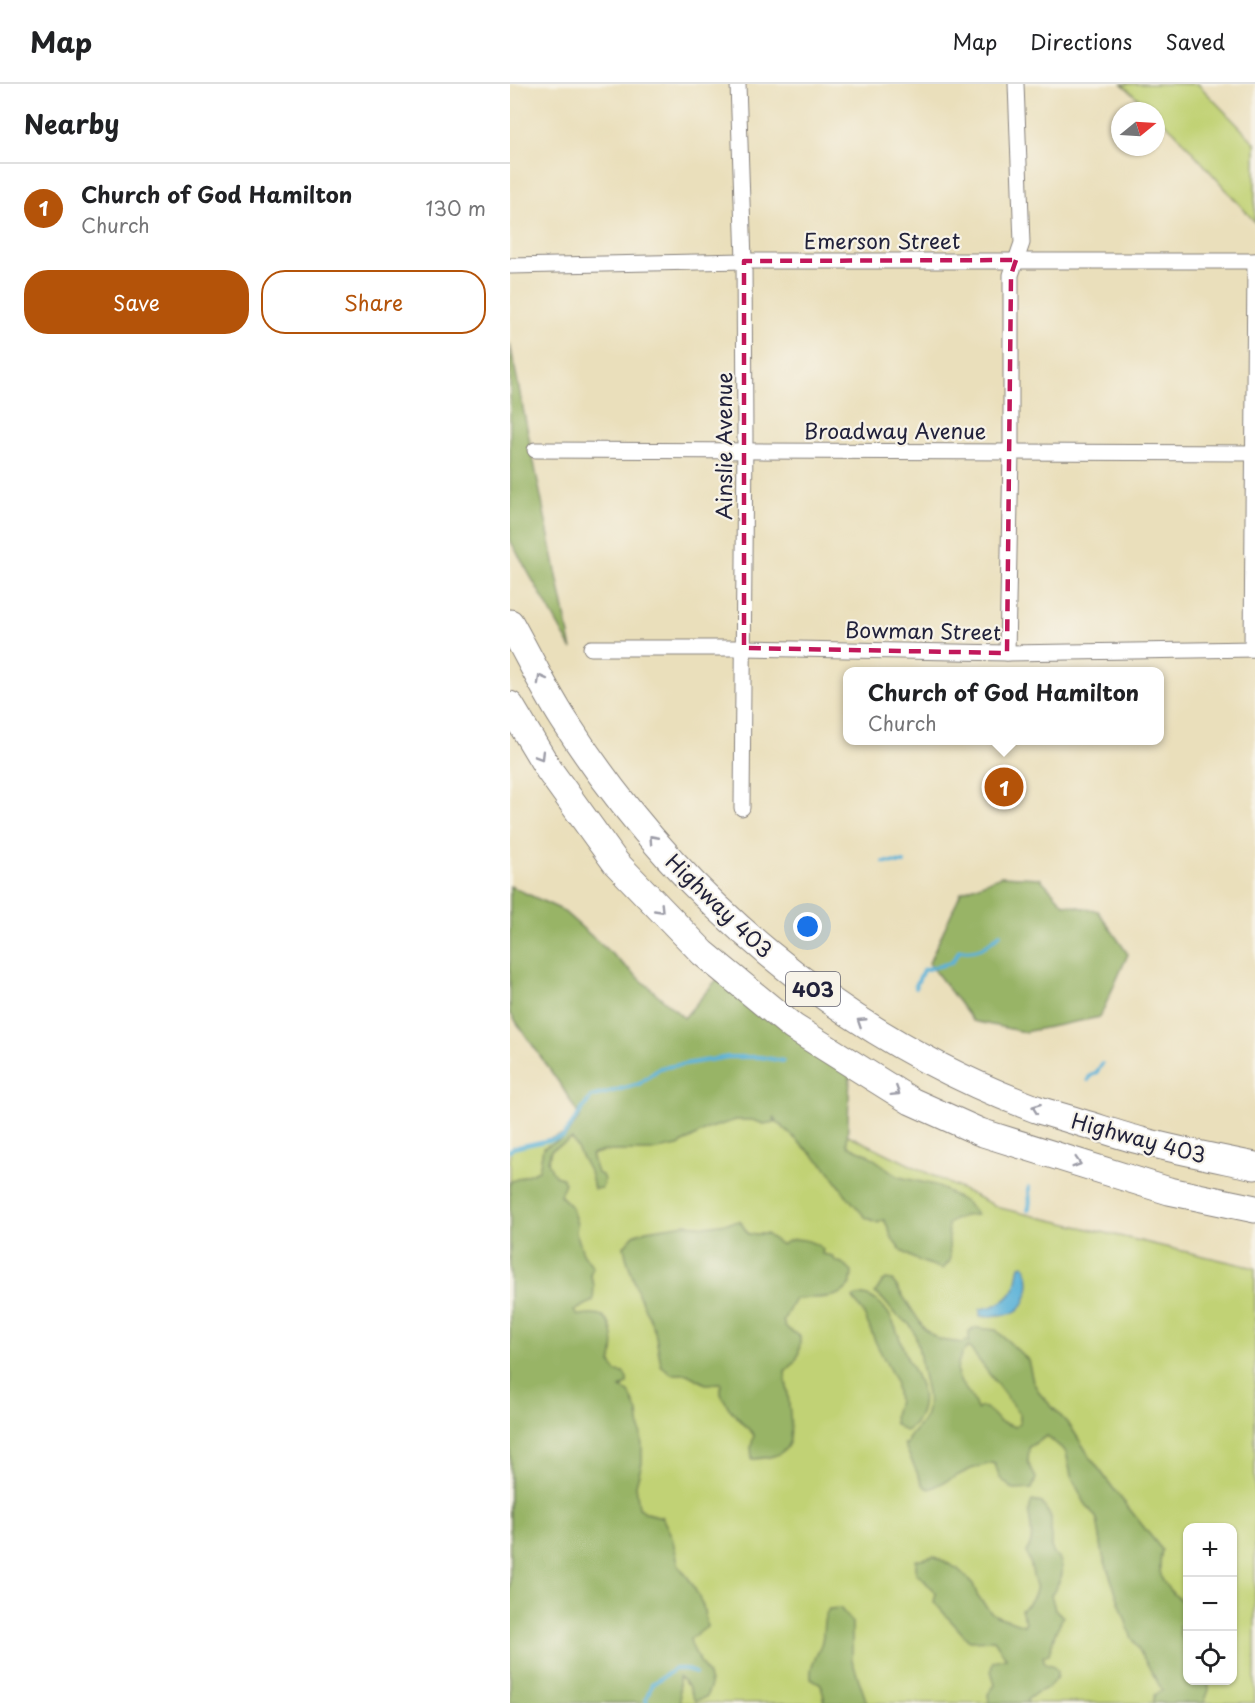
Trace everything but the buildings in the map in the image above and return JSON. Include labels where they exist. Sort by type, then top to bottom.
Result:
[{"type":"highway","name":"Highway 403","points":[[510,623],[563,719],[643,828],[691,883],[723,914],[815,991],[863,1024],[918,1055],[1036,1109],[1144,1142],[1255,1166]]},
{"type":"highway","name":"Highway 403","points":[[510,705],[549,771],[616,862],[703,954],[794,1027],[911,1101],[980,1132],[1169,1191],[1255,1209]]},
{"type":"street","name":"Ainslie Avenue","points":[[738,84],[744,261],[742,808]]},
{"type":"street","points":[[1007,653],[1011,452],[1011,275],[1022,243],[1016,84]]},
{"type":"street","name":"Emerson Street","points":[[510,266],[744,261],[1255,261]]},
{"type":"street","points":[[1254,650],[1255,261]]},
{"type":"street","name":"Broadway Avenue","points":[[535,450],[1254,453]]},
{"type":"street","name":"Bowman Street","points":[[591,648],[744,648],[1007,653],[1254,650]]},
{"type":"highlighted area","points":[[1016,260],[1011,275],[1007,653],[744,648],[744,261]]},
{"type":"green space","points":[[1122,84],[1198,84],[1255,143],[1255,222],[1165,123],[1165,102],[1142,102]]},
{"type":"green space","points":[[510,344],[572,650],[510,540]]},
{"type":"green space","points":[[1001,876],[1040,878],[1064,904],[1098,911],[1128,954],[1100,1017],[1024,1032],[973,1021],[929,963],[961,892]]},
{"type":"green space","points":[[510,886],[562,910],[684,1018],[718,978],[850,1075],[847,1145],[867,1154],[899,1177],[935,1185],[967,1203],[977,1215],[961,1217],[948,1224],[950,1261],[943,1269],[917,1260],[895,1243],[884,1220],[878,1223],[865,1217],[827,1168],[774,1117],[775,1122],[764,1124],[752,1120],[736,1120],[707,1129],[678,1146],[651,1151],[604,1151],[591,1155],[597,1173],[602,1175],[604,1180],[602,1188],[594,1189],[591,1175],[572,1139],[551,1150],[548,1162],[555,1176],[562,1178],[565,1183],[560,1195],[571,1206],[583,1253],[593,1267],[590,1274],[594,1285],[593,1301],[574,1311],[577,1315],[599,1315],[607,1320],[612,1331],[614,1345],[611,1363],[616,1372],[624,1373],[627,1384],[620,1388],[629,1392],[638,1413],[642,1446],[642,1463],[636,1485],[639,1508],[646,1513],[662,1517],[672,1537],[679,1566],[692,1583],[703,1606],[707,1627],[690,1639],[694,1652],[708,1676],[710,1688],[706,1697],[695,1701],[688,1686],[679,1677],[680,1703],[510,1703],[510,1182],[539,1170],[543,1148],[565,1137],[580,1117],[562,1087],[510,1013]]},
{"type":"green space","points":[[740,1083],[1000,1208],[1255,1268],[1255,1703],[510,1703],[510,1150]]},
{"type":"green space","points":[[740,1221],[748,1234],[766,1234],[782,1245],[798,1239],[814,1243],[823,1249],[822,1254],[833,1256],[835,1261],[842,1263],[852,1272],[850,1282],[840,1294],[823,1298],[795,1299],[783,1321],[786,1328],[800,1336],[798,1356],[785,1372],[790,1419],[789,1443],[787,1448],[779,1454],[752,1459],[751,1447],[754,1435],[729,1408],[721,1394],[721,1383],[706,1384],[687,1374],[671,1374],[661,1365],[655,1331],[639,1296],[624,1246],[634,1235],[646,1230],[686,1224],[706,1226]]},
{"type":"green space","points":[[886,1279],[891,1280],[925,1330],[940,1340],[969,1342],[969,1331],[976,1328],[996,1330],[1028,1360],[1033,1382],[1041,1395],[1071,1427],[1090,1457],[1162,1550],[1161,1576],[1168,1588],[1183,1602],[1183,1622],[1179,1626],[1183,1640],[1183,1685],[1208,1685],[1204,1703],[1153,1703],[1154,1695],[1162,1690],[1131,1636],[1103,1556],[1097,1519],[1085,1503],[1071,1476],[1066,1452],[1047,1436],[1029,1447],[1028,1462],[1036,1478],[1032,1489],[1014,1490],[1000,1478],[995,1464],[992,1463],[971,1469],[930,1489],[925,1487],[904,1444],[907,1444],[910,1436],[924,1419],[927,1407],[918,1345],[910,1325],[894,1313],[875,1293],[882,1282]],"holes":[[[969,1347],[1020,1415],[1020,1423],[1015,1427],[1000,1422],[986,1408],[981,1407],[977,1410],[957,1374],[957,1367],[964,1350]]]},
{"type":"green space","points":[[864,1295],[873,1298],[886,1310],[920,1384],[922,1409],[914,1424],[905,1431],[895,1424],[894,1415],[898,1401],[895,1380],[863,1312],[853,1298]]},
{"type":"green space","points":[[1032,1501],[1042,1503],[1051,1517],[1051,1547],[1055,1556],[1059,1558],[1062,1568],[1061,1577],[1051,1595],[1055,1609],[1063,1617],[1055,1633],[1049,1654],[1043,1656],[1045,1664],[1057,1670],[1057,1677],[1048,1688],[1027,1700],[1028,1703],[989,1703],[988,1694],[995,1685],[991,1670],[993,1661],[1006,1658],[994,1640],[969,1641],[934,1602],[936,1593],[916,1574],[916,1560],[934,1556],[958,1569],[973,1584],[978,1597],[991,1612],[1024,1625],[1026,1622],[1021,1610],[1032,1599],[1036,1588],[1026,1552],[1031,1542],[1029,1511]]},
{"type":"green space","points":[[840,1608],[852,1622],[852,1660],[867,1703],[825,1703],[821,1684],[811,1678],[811,1668],[821,1646],[824,1621],[829,1609]]},
{"type":"water","points":[[1024,1265],[1029,1282],[1022,1306],[1009,1314],[980,1316],[980,1309],[992,1307],[1010,1295],[1016,1285],[1020,1266]]},
{"type":"waterway","points":[[884,862],[904,863]]},
{"type":"waterway","points":[[915,988],[923,970],[951,963],[960,950],[982,948],[1000,934]]},
{"type":"waterway","points":[[510,1151],[513,1148],[563,1137],[591,1097],[639,1084],[660,1068],[728,1057],[760,1057],[783,1061]]},
{"type":"waterway","points":[[1088,1080],[1102,1064]]},
{"type":"waterway","points":[[1028,1210],[1029,1187]]},
{"type":"waterway","points":[[647,1703],[646,1699],[652,1684],[675,1669],[685,1669],[695,1673]]},
{"type":"place","name":"Church of God Hamilton","points":[[1004,787]]}]
